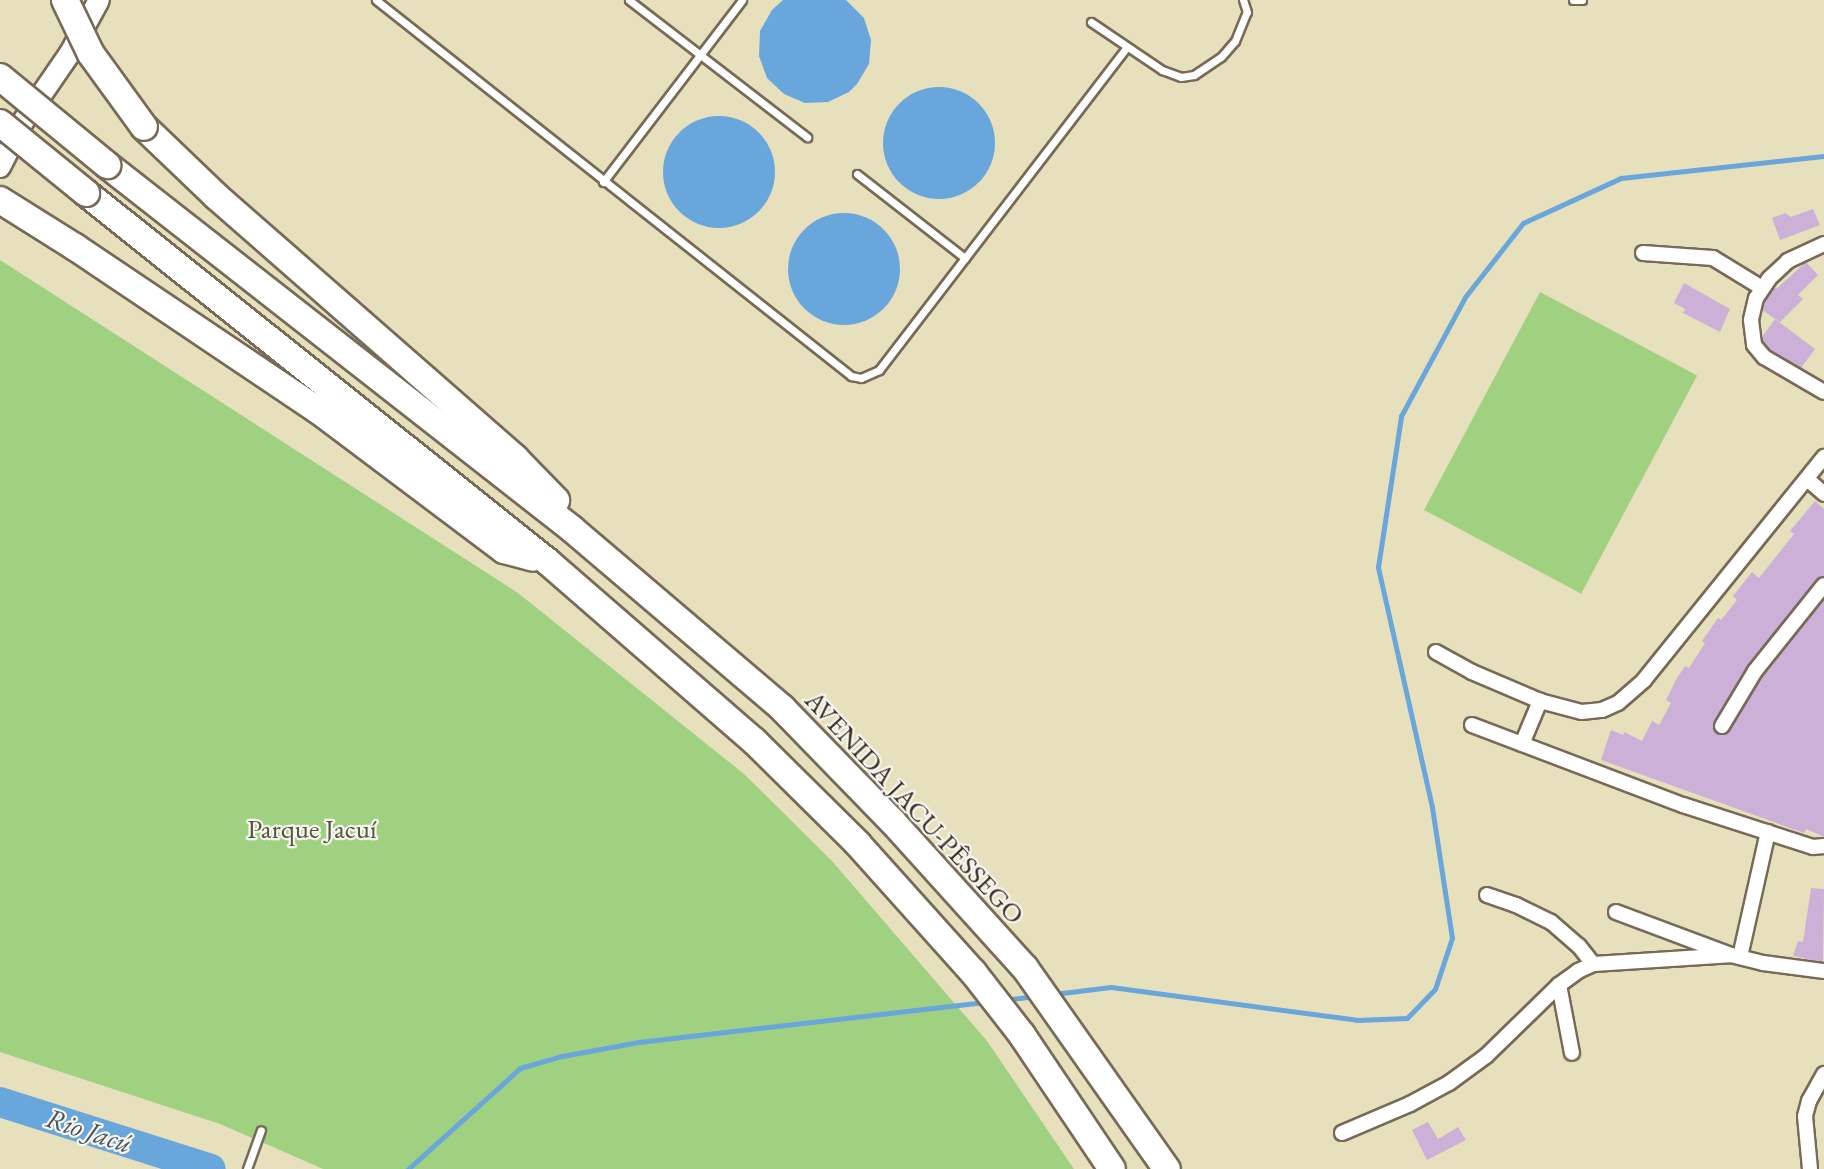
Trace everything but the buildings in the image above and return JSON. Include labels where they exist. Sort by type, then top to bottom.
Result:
[{"type":"highway","points":[[65,0],[91,54],[144,127],[216,196],[515,458],[556,499],[572,529]]},
{"type":"highway","name":"AVENIDA JACU-PÊSSEGO","points":[[0,77],[107,165],[572,529],[782,708],[892,821],[1024,968],[1167,1169]]},
{"type":"highway","points":[[0,123],[548,562],[754,741],[858,844],[973,972],[1022,1035],[1112,1169]]},
{"type":"highway","points":[[0,200],[75,247],[318,410],[504,549],[548,562]]},
{"type":"street","points":[[0,167],[24,120],[70,53],[99,0]]},
{"type":"street","points":[[1824,244],[1788,261],[1768,279],[1756,298],[1751,320],[1754,345],[1764,357],[1824,392]]},
{"type":"street","points":[[1643,253],[1713,258],[1762,288]]},
{"type":"street","points":[[1436,652],[1472,672],[1540,701],[1582,712],[1602,710],[1618,703],[1644,681],[1824,457]]},
{"type":"street","points":[[1807,479],[1824,494]]},
{"type":"street","points":[[1722,726],[1755,671],[1824,585]]},
{"type":"street","points":[[1522,744],[1540,701]]},
{"type":"street","points":[[1472,725],[1683,805],[1813,847],[1824,846]]},
{"type":"street","points":[[1736,956],[1768,832]]},
{"type":"street","points":[[1487,895],[1516,905],[1551,922],[1579,946],[1593,964]]},
{"type":"street","points":[[1616,912],[1736,956],[1783,967],[1824,971]]},
{"type":"street","points":[[1342,1133],[1449,1083],[1508,1036],[1559,985],[1578,971],[1593,964],[1736,956]]},
{"type":"street","points":[[1559,985],[1572,1053]]},
{"type":"street","points":[[1810,1169],[1805,1116],[1809,1101],[1824,1074]]},
{"type":"lane","points":[[376,0],[603,182],[851,376],[861,378],[879,370],[1127,47]]},
{"type":"lane","points":[[629,0],[807,137]]},
{"type":"lane","points":[[603,182],[742,0]]},
{"type":"lane","points":[[1091,22],[1162,69],[1181,77],[1194,75],[1221,57],[1235,41],[1247,12],[1243,0]]},
{"type":"lane","points":[[1573,0],[1582,0]]},
{"type":"lane","points":[[857,174],[965,258]]},
{"type":"lane","points":[[247,1169],[260,1133]]},
{"type":"green space","name":"Parque Jacuí","points":[[0,260],[518,593],[744,774],[832,861],[987,1041],[1074,1169],[323,1169],[220,1124],[0,1052]]},
{"type":"green space","points":[[1540,292],[1697,376],[1581,594],[1424,510]]},
{"type":"water","points":[[783,0],[846,0],[864,18],[871,40],[869,64],[857,84],[849,92],[828,102],[805,103],[784,94],[767,78],[759,56],[760,31],[772,10]]},
{"type":"water","points":[[939,87],[961,91],[979,103],[991,121],[995,143],[991,165],[979,183],[961,195],[939,199],[917,195],[899,183],[887,165],[883,143],[887,121],[899,103],[917,91]]},
{"type":"water","points":[[719,116],[741,120],[759,132],[771,150],[775,172],[771,194],[759,212],[741,224],[719,228],[697,224],[679,212],[667,194],[663,172],[667,150],[679,132],[697,120]]},
{"type":"water","points":[[844,213],[866,217],[884,229],[896,247],[900,269],[896,291],[884,309],[866,321],[844,325],[822,321],[804,309],[792,291],[788,269],[792,247],[804,229],[822,217]]},
{"type":"waterway","points":[[1054,994],[1111,987],[1357,1020],[1407,1018],[1435,989],[1452,938],[1432,807],[1378,567],[1401,416],[1465,297],[1523,223],[1621,178],[1824,156]]},
{"type":"waterway","points":[[1003,1000],[1036,996]]},
{"type":"waterway","points":[[408,1169],[520,1068],[562,1056],[639,1042],[985,1002]]},
{"type":"waterway","name":"Rio Jacú","points":[[0,1102],[211,1169]]}]
